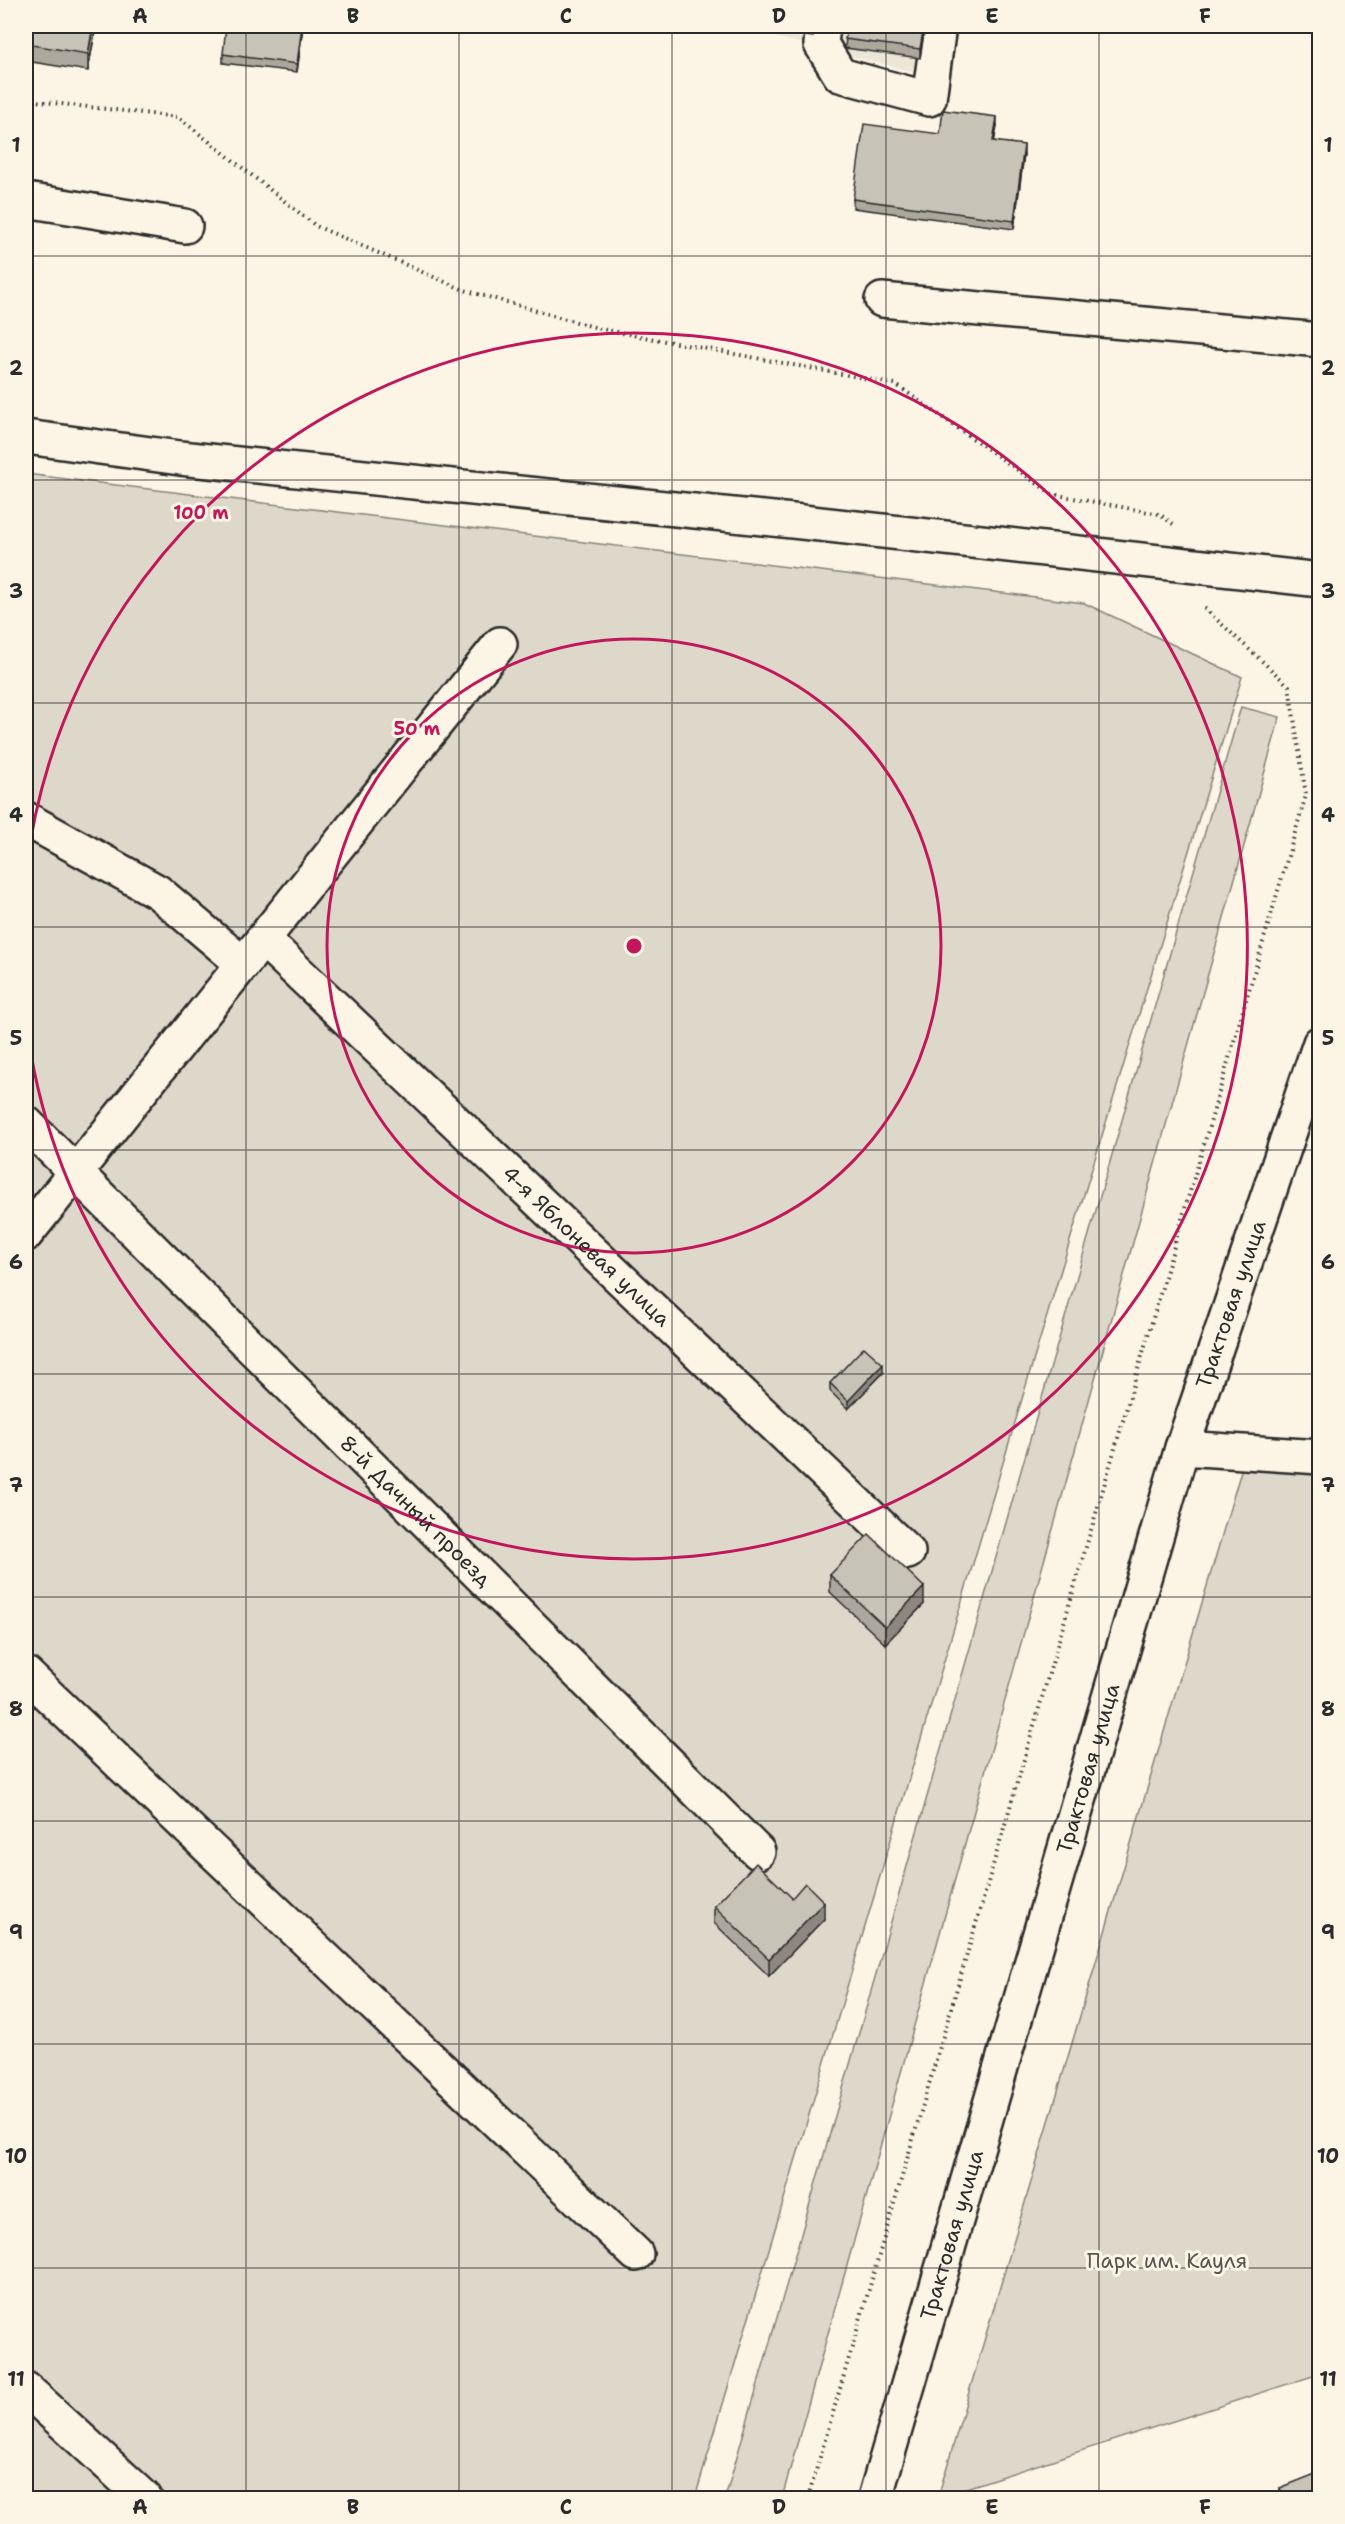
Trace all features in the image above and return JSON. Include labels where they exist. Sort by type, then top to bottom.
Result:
[{"type":"street","points":[[823,26],[820,44],[840,75],[929,99],[939,26]]},
{"type":"street","points":[[26,200],[185,226]]},
{"type":"street","points":[[882,300],[1320,340]]},
{"type":"street","points":[[26,436],[180,458],[802,522],[1320,580]]},
{"type":"street","points":[[26,1234],[500,644]]},
{"type":"street","name":"4-я Яблоневая улица","points":[[26,819],[158,892],[253,952],[908,1552]]},
{"type":"street","name":"Трактовая улица","points":[[875,2499],[1182,1448],[1320,1042]]},
{"type":"street","name":"8-й Дачный проезд","points":[[26,1124],[758,1852]]},
{"type":"street","points":[[1182,1448],[1320,1456]]},
{"type":"street","points":[[26,1674],[636,2254]]},
{"type":"street","points":[[26,2389],[146,2499]]},
{"type":"path","points":[[26,100],[178,117],[316,226],[464,290],[601,329],[895,384],[1052,494],[1159,514],[1195,541],[1188,593],[1289,686],[1306,795],[808,2499]]},
{"type":"shaded area","points":[[747,26],[956,26],[931,76],[747,30]]},
{"type":"green space","points":[[26,474],[1084,603],[1242,677],[1036,1352],[695,2498],[26,2498]]},
{"type":"green space","points":[[1241,707],[1280,717],[782,2498],[725,2498]]},
{"type":"green space","name":"Парк им. Кауля","points":[[1243,1464],[1319,1470],[1319,2374],[938,2497]]},
{"type":"building","points":[[26,26],[93,26],[88,54],[26,44]]},
{"type":"building","points":[[226,26],[302,26],[297,64],[223,54]]},
{"type":"building","points":[[847,26],[924,26],[920,49],[845,39]]},
{"type":"building","points":[[943,110],[997,117],[993,141],[1024,145],[1014,221],[853,199],[864,124],[940,134]]},
{"type":"building","points":[[864,1347],[883,1364],[848,1401],[830,1383]]},
{"type":"building","points":[[869,1534],[924,1587],[885,1627],[830,1575]]},
{"type":"building","points":[[756,1863],[792,1898],[805,1883],[824,1902],[769,1959],[714,1906]]},
{"type":"building","points":[[1320,2472],[1320,2499],[1284,2499],[1280,2488]]}]
